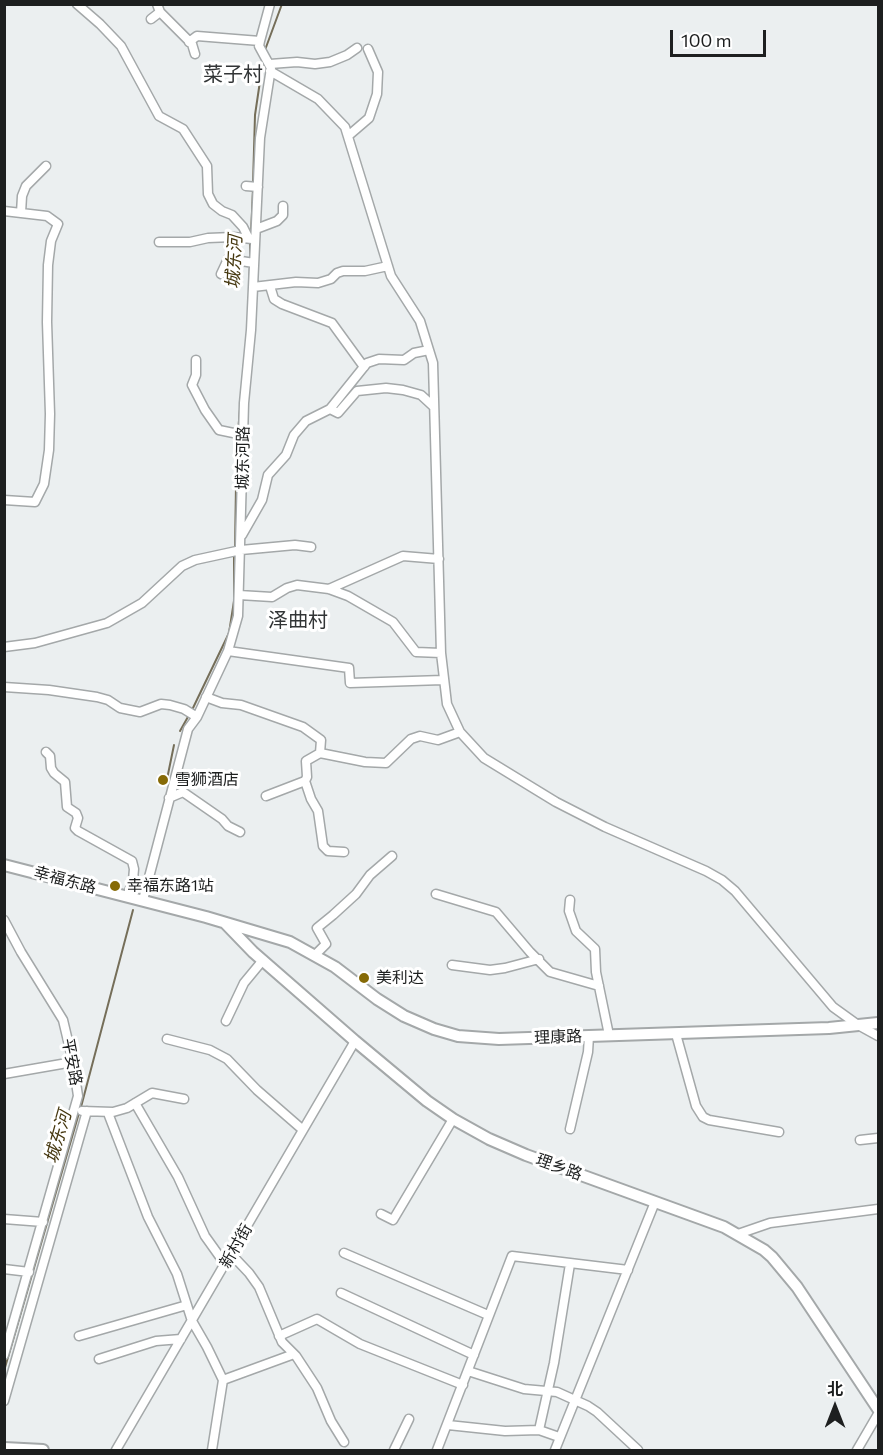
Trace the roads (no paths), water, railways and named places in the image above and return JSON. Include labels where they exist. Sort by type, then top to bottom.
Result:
[{"type":"main road","name":"幸福东路","points":[[4,865],[264,933]]},
{"type":"main road","name":"理乡路","points":[[225,923],[253,952],[355,1041],[427,1101],[453,1119],[507,1147],[702,1218],[738,1234],[764,1250],[797,1287],[879,1409]]},
{"type":"main road","name":"理康路","points":[[264,933],[290,942],[315,955],[390,1008],[418,1023],[440,1031],[483,1039],[828,1028],[879,1023]]},
{"type":"main road","points":[[253,952],[254,944],[264,933]]},
{"type":"main road","points":[[4,1448],[43,1450]]},
{"type":"street","points":[[77,4],[121,46],[159,116],[183,129],[207,166],[208,194],[213,204],[232,215],[252,239]]},
{"type":"street","points":[[270,4],[260,46],[270,68],[318,99],[340,122],[348,136],[388,266],[402,295],[420,321],[433,363],[441,653],[447,704],[460,732],[484,758],[556,802],[722,880],[735,891],[833,1007],[858,1025],[879,1036]]},
{"type":"street","points":[[151,19],[158,8],[189,42],[195,54]]},
{"type":"street","points":[[189,42],[197,36],[260,41]]},
{"type":"street","points":[[270,68],[297,62],[315,64],[330,62],[357,48]]},
{"type":"street","points":[[348,136],[369,118],[377,94],[378,72],[368,49]]},
{"type":"street","name":"城东河路","points":[[143,900],[193,714],[206,697],[236,629],[239,596],[236,551],[241,536],[239,434],[253,287],[250,262],[252,239],[256,229],[260,99],[270,68]]},
{"type":"street","points":[[21,213],[22,196],[26,186],[46,166]]},
{"type":"street","points":[[246,186],[258,187]]},
{"type":"street","points":[[256,229],[277,221],[283,215],[283,206]]},
{"type":"street","points":[[4,211],[48,216],[58,225],[51,241],[48,265],[50,414],[49,450],[44,484],[37,500],[33,503],[4,500]]},
{"type":"street","points":[[159,242],[190,242],[208,238],[252,239]]},
{"type":"street","points":[[221,274],[228,259],[250,262]]},
{"type":"street","points":[[253,287],[296,282],[318,283],[331,279],[343,271],[365,271],[388,266]]},
{"type":"street","points":[[270,286],[274,299],[282,304],[332,323],[364,367]]},
{"type":"street","points":[[241,536],[262,500],[268,476],[286,455],[294,435],[306,422],[330,409],[367,363],[379,359],[404,360],[414,353],[429,350]]},
{"type":"street","points":[[196,360],[196,375],[192,385],[205,410],[219,430],[239,434]]},
{"type":"street","points":[[330,409],[338,413],[357,391],[386,388],[421,395],[434,407]]},
{"type":"street","points":[[4,647],[34,643],[107,623],[142,603],[182,566],[195,560],[236,551],[295,545],[311,547]]},
{"type":"street","points":[[329,589],[404,556],[439,559]]},
{"type":"street","points":[[239,596],[272,597],[286,588],[297,585],[329,589],[348,596],[393,622],[416,652],[441,653]]},
{"type":"street","points":[[228,651],[349,668],[350,683],[443,680]]},
{"type":"street","points":[[4,687],[49,690],[97,697],[108,700],[120,708],[140,712],[165,704],[193,714]]},
{"type":"street","points":[[206,697],[241,705],[303,727],[321,740],[320,753]]},
{"type":"street","points":[[344,852],[328,851],[323,846],[318,811],[305,781],[306,762],[320,753],[365,762],[386,763],[411,739],[420,736],[438,740],[460,732]]},
{"type":"street","points":[[46,752],[50,756],[51,768],[66,782],[67,807],[76,813],[78,818],[75,828],[132,861],[133,880],[127,897]]},
{"type":"street","points":[[266,796],[305,781]]},
{"type":"street","points":[[169,798],[183,792],[222,819],[228,826],[240,832]]},
{"type":"street","points":[[315,955],[326,944],[317,928],[356,894],[370,875],[392,856]]},
{"type":"street","points":[[436,894],[496,912],[550,972],[599,986]]},
{"type":"street","points":[[570,900],[569,911],[576,931],[595,949],[596,972],[609,1035]]},
{"type":"street","name":"平安路","points":[[4,920],[21,952],[59,1012],[66,1028],[74,1062],[80,1111],[43,1222],[4,1355]]},
{"type":"street","points":[[452,965],[490,970],[539,959]]},
{"type":"street","points":[[226,1021],[244,983],[263,960]]},
{"type":"street","points":[[676,1034],[696,1106],[703,1117],[778,1132]]},
{"type":"street","points":[[570,1129],[588,1052],[589,1036]]},
{"type":"street","points":[[167,1039],[210,1050],[227,1059],[257,1090],[303,1130]]},
{"type":"street","name":"新村街","points":[[116,1450],[355,1041]]},
{"type":"street","points":[[4,1074],[74,1062]]},
{"type":"street","points":[[4,1401],[80,1111],[108,1113],[127,1108],[152,1093],[184,1099]]},
{"type":"street","points":[[135,1103],[178,1177],[205,1236],[225,1264]]},
{"type":"street","points":[[108,1113],[148,1216],[177,1274],[192,1321],[223,1380],[212,1450]]},
{"type":"street","points":[[381,1214],[393,1220],[453,1119]]},
{"type":"street","points":[[860,1140],[879,1138]]},
{"type":"street","points":[[555,1450],[655,1202]]},
{"type":"street","points":[[738,1234],[762,1224],[879,1209]]},
{"type":"street","points":[[4,1219],[43,1222]]},
{"type":"street","points":[[344,1253],[488,1315]]},
{"type":"street","points":[[231,1254],[249,1272],[259,1287],[282,1342],[294,1354],[317,1388],[331,1421],[344,1442]]},
{"type":"street","points":[[437,1450],[512,1256],[628,1270]]},
{"type":"street","points":[[539,1430],[554,1364],[570,1264]]},
{"type":"street","points":[[4,1269],[29,1272]]},
{"type":"street","points":[[341,1293],[474,1355]]},
{"type":"street","points":[[79,1336],[187,1305]]},
{"type":"street","points":[[279,1336],[317,1319],[360,1344],[463,1385]]},
{"type":"street","points":[[99,1359],[156,1341],[181,1339]]},
{"type":"street","points":[[223,1380],[294,1354]]},
{"type":"street","points":[[468,1371],[524,1389],[548,1393],[557,1392],[575,1399],[597,1412],[638,1450]]},
{"type":"street","points":[[857,1450],[879,1414]]},
{"type":"street","points":[[394,1450],[409,1419]]},
{"type":"street","points":[[448,1425],[505,1431],[539,1430],[559,1437]]},
{"type":"waterway","name":"城东河","points":[[265,50],[282,4]]},
{"type":"waterway","name":"城东河","points":[[253,184],[255,115],[263,61]]},
{"type":"waterway","name":"城东河","points":[[251,234],[253,189]]},
{"type":"waterway","name":"城东河","points":[[250,240],[250,258]]},
{"type":"waterway","name":"城东河","points":[[249,291],[250,264]]},
{"type":"waterway","name":"城东河","points":[[238,432],[244,363]]},
{"type":"waterway","name":"城东河","points":[[237,468],[238,438]]},
{"type":"waterway","name":"城东河","points":[[235,547],[236,485]]},
{"type":"waterway","name":"城东河","points":[[192,710],[229,633],[234,601],[234,554]]},
{"type":"waterway","name":"城东河","points":[[180,731],[189,715]]},
{"type":"waterway","name":"城东河","points":[[166,784],[174,745]]},
{"type":"waterway","name":"城东河","points":[[81,1107],[133,910]]},
{"type":"waterway","name":"城东河","points":[[4,1371],[79,1113]]},
{"type":"place","name":"雪狮酒店","points":[[163,780]]},
{"type":"place","name":"幸福东路1站","points":[[115,886]]},
{"type":"place","name":"美利达","points":[[364,978]]},
{"type":"district","name":"菜子村","points":[[233,74]]},
{"type":"district","name":"泽曲村","points":[[298,620]]}]
